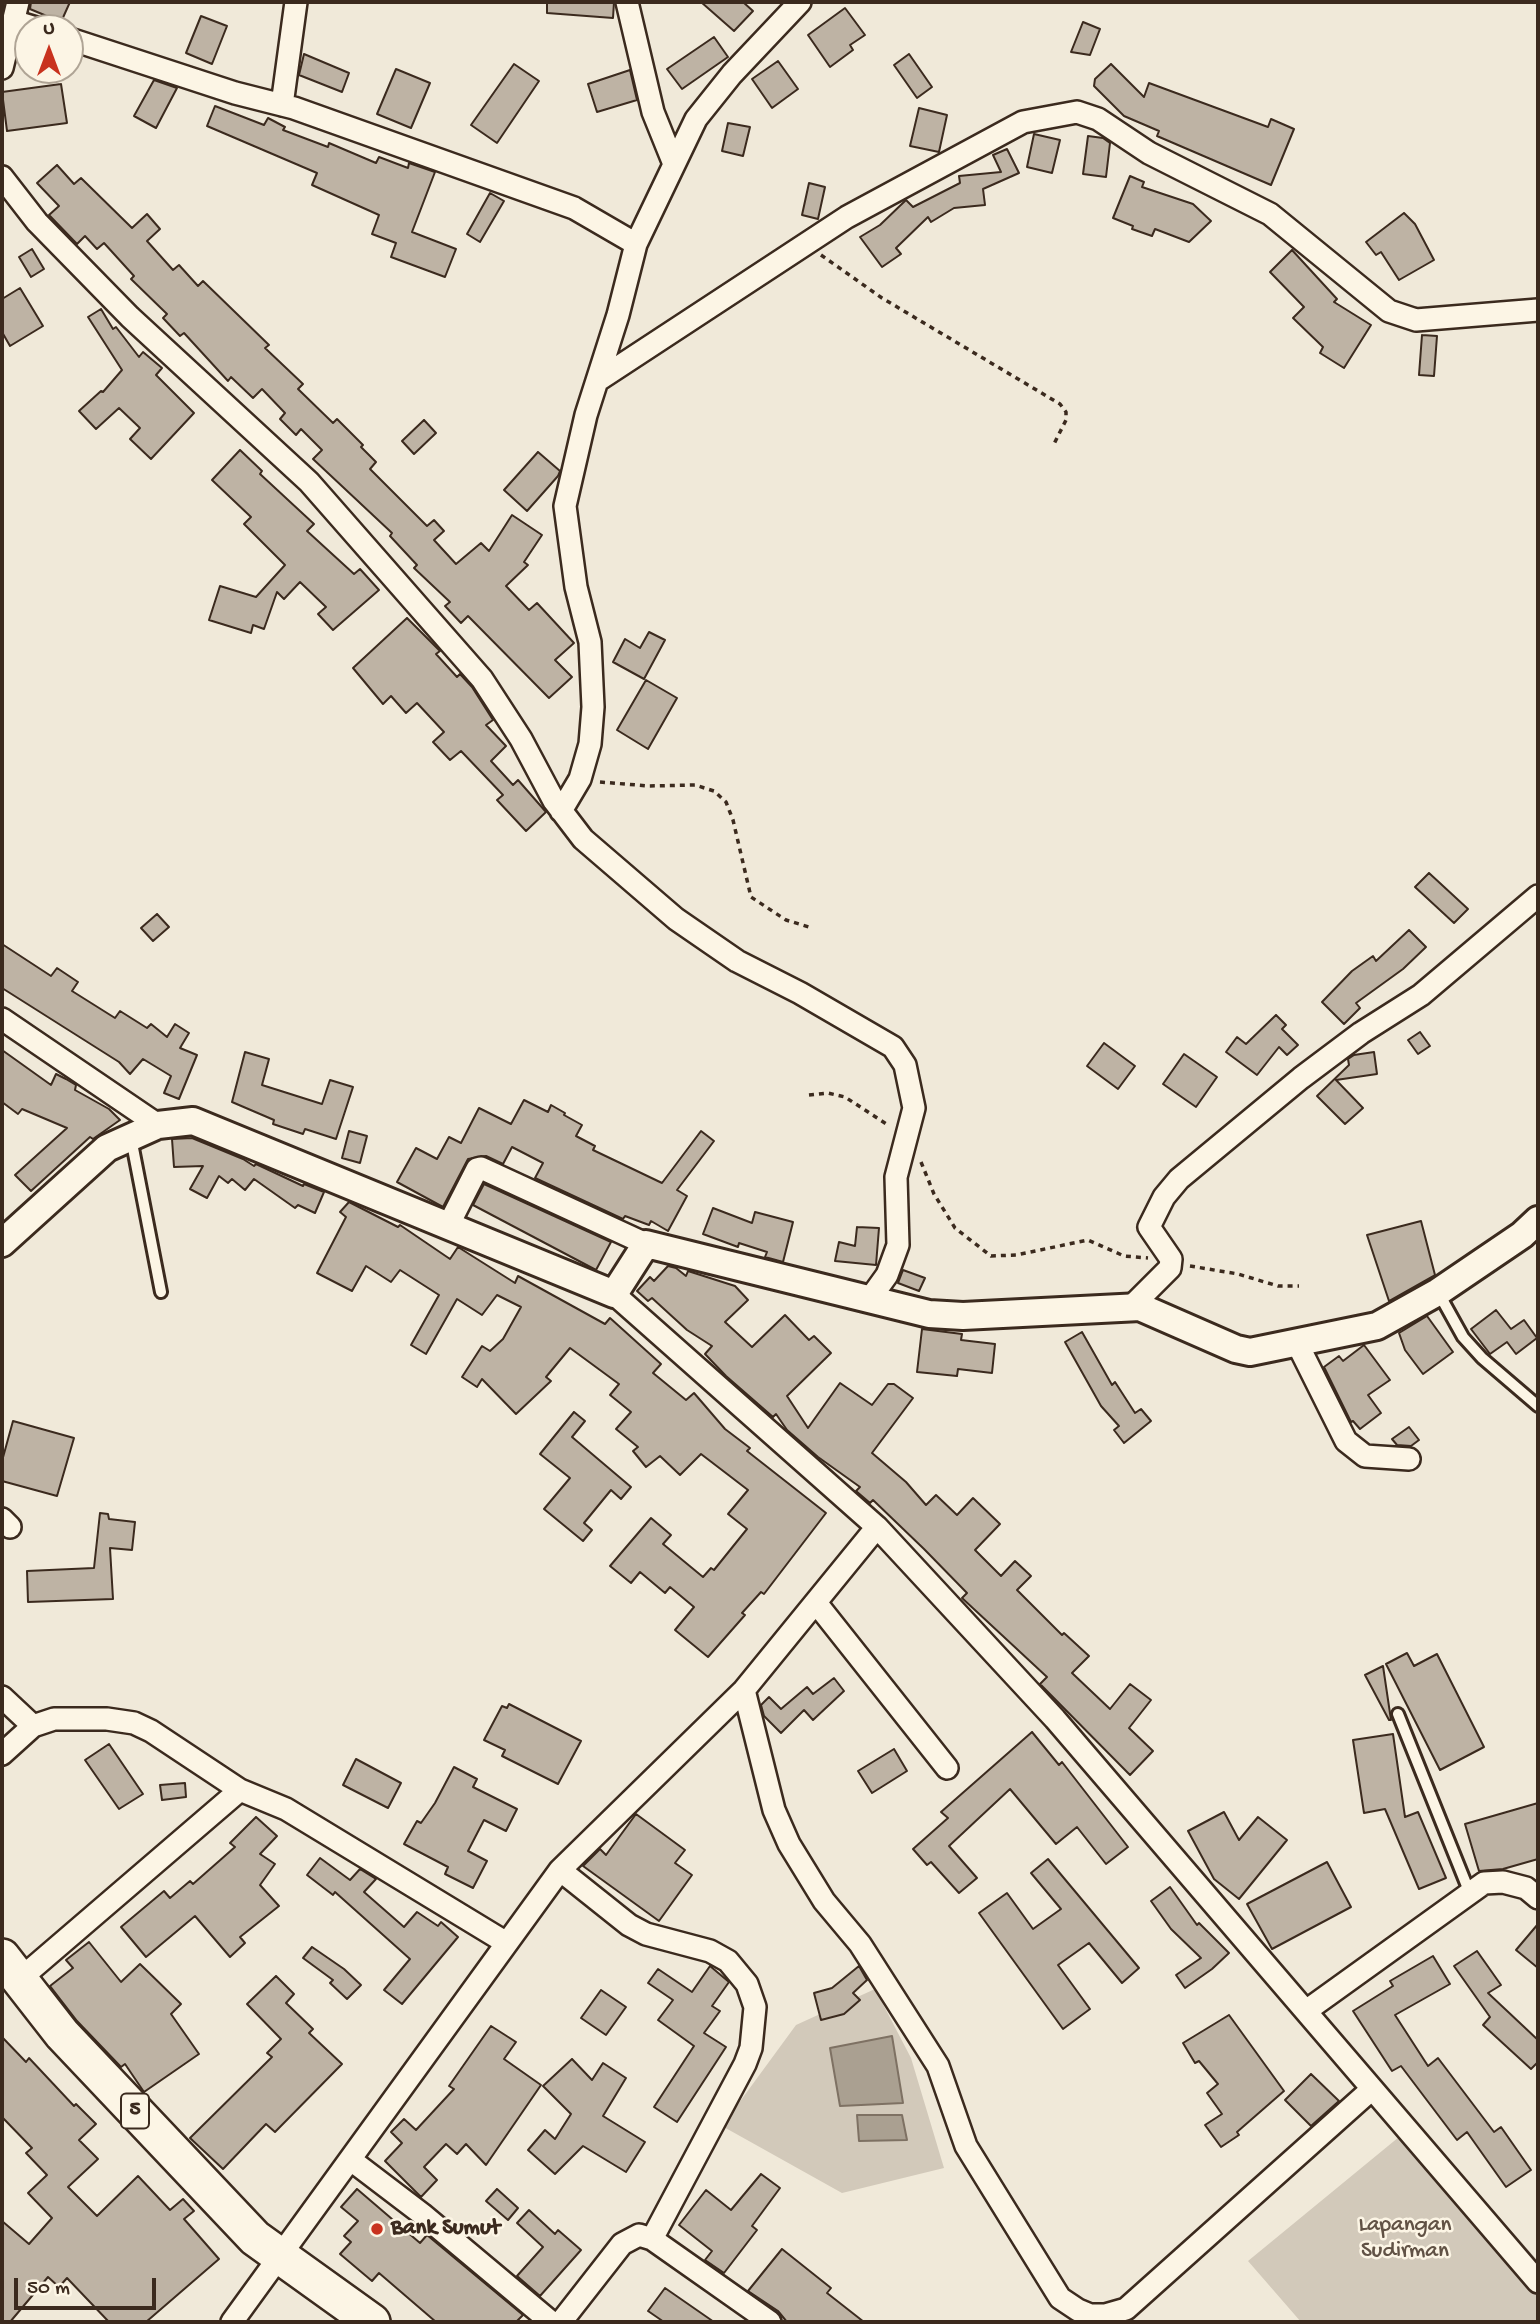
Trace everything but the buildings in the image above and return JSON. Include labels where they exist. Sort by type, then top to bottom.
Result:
[{"type":"highway","name":"5","points":[[2,1942],[14,1965],[69,2028],[266,2228],[281,2253],[372,2322]]},
{"type":"street","points":[[282,105],[296,2]]},
{"type":"street","points":[[627,2],[653,112],[674,164]]},
{"type":"street","points":[[561,811],[580,779],[590,744],[593,707],[590,642],[576,587],[565,506],[636,244],[674,164],[704,110],[740,65],[800,2]]},
{"type":"street","points":[[2,68],[16,11]]},
{"type":"street","points":[[84,44],[235,93],[282,105],[574,208],[636,244]]},
{"type":"street","points":[[597,380],[847,217],[1023,122],[1077,112],[1098,119],[1149,153],[1270,214],[1389,311],[1416,320],[1538,310]]},
{"type":"street","points":[[2,177],[37,222],[130,317],[309,482],[482,679],[561,811],[583,839],[676,919],[737,961],[800,993],[893,1047],[905,1065],[912,1087],[914,1108],[896,1177],[899,1239],[887,1275],[869,1300]]},
{"type":"street","points":[[1132,1306],[1164,1275],[1172,1262],[1149,1227],[1153,1216],[1179,1179],[1301,1078],[1361,1033],[1421,995],[1538,896]]},
{"type":"street","points":[[2,1019],[158,1125]]},
{"type":"street","points":[[2,1243],[107,1148],[158,1125],[175,1121],[206,1124],[614,1294],[877,1527],[1055,1719],[1373,2089],[1535,2270]]},
{"type":"street","points":[[449,1224],[477,1170],[481,1168],[646,1244],[869,1300],[929,1314],[964,1316],[1132,1306],[1236,1349],[1264,1352],[1377,1326],[1438,1293],[1522,1235],[1538,1220]]},
{"type":"street","points":[[614,1294],[646,1244]]},
{"type":"street","points":[[1298,1345],[1346,1441],[1364,1456],[1409,1459]]},
{"type":"street","points":[[232,2322],[351,2160],[505,1942],[560,1870],[744,1690],[761,1665],[817,1604],[877,1527]]},
{"type":"street","points":[[817,1604],[947,1768]]},
{"type":"street","points":[[744,1690],[774,1810],[789,1844],[824,1900],[860,1944],[938,2066],[966,2146],[1060,2298],[1078,2310],[1090,2315],[1105,2315],[1126,2309],[1373,2089]]},
{"type":"street","points":[[2,1697],[33,1726]]},
{"type":"street","points":[[2,1754],[33,1726],[54,1719],[84,1718],[134,1723],[151,1731],[240,1790],[286,1809],[505,1942]]},
{"type":"street","points":[[14,1965],[240,1790]]},
{"type":"street","points":[[560,1870],[629,1925],[646,1934],[710,1951],[728,1961],[747,1984],[755,2007],[751,2048],[745,2064],[652,2239]]},
{"type":"street","points":[[1306,2011],[1469,1891],[1484,1883],[1503,1882],[1526,1888],[1538,1898]]},
{"type":"street","points":[[351,2160],[422,2214],[551,2322]]},
{"type":"street","points":[[561,2322],[622,2244],[639,2235],[652,2239],[770,2322]]},
{"type":"lane","points":[[131,1136],[161,1292]]},
{"type":"lane","points":[[1438,1293],[1463,1337],[1482,1358],[1538,1406]]},
{"type":"lane","points":[[1398,1714],[1469,1891]]},
{"type":"path","points":[[805,244],[883,298],[1060,404],[1066,412],[1066,421],[1053,446]]},
{"type":"path","points":[[580,779],[638,786],[695,785],[714,791],[726,802],[751,897],[786,920],[809,927]]},
{"type":"path","points":[[809,1095],[828,1093],[853,1101],[885,1120],[926,1168],[934,1194],[955,1228],[991,1256],[1016,1255],[1088,1240],[1124,1256],[1238,1274],[1278,1286],[1299,1286]]},
{"type":"green space","points":[[875,1989],[911,2058],[944,2168],[842,2193],[722,2126],[796,2025]]},
{"type":"green space","name":"Lapangan Sudirman","points":[[1416,2123],[1538,2261],[1538,2322],[1301,2322],[1248,2261]]},
{"type":"shaded area","points":[[892,2036],[903,2103],[840,2106],[830,2048]]},
{"type":"shaded area","points":[[857,2115],[902,2115],[907,2140],[859,2141]]},
{"type":"place","name":"Bank Sumut","points":[[377,2229]]}]
